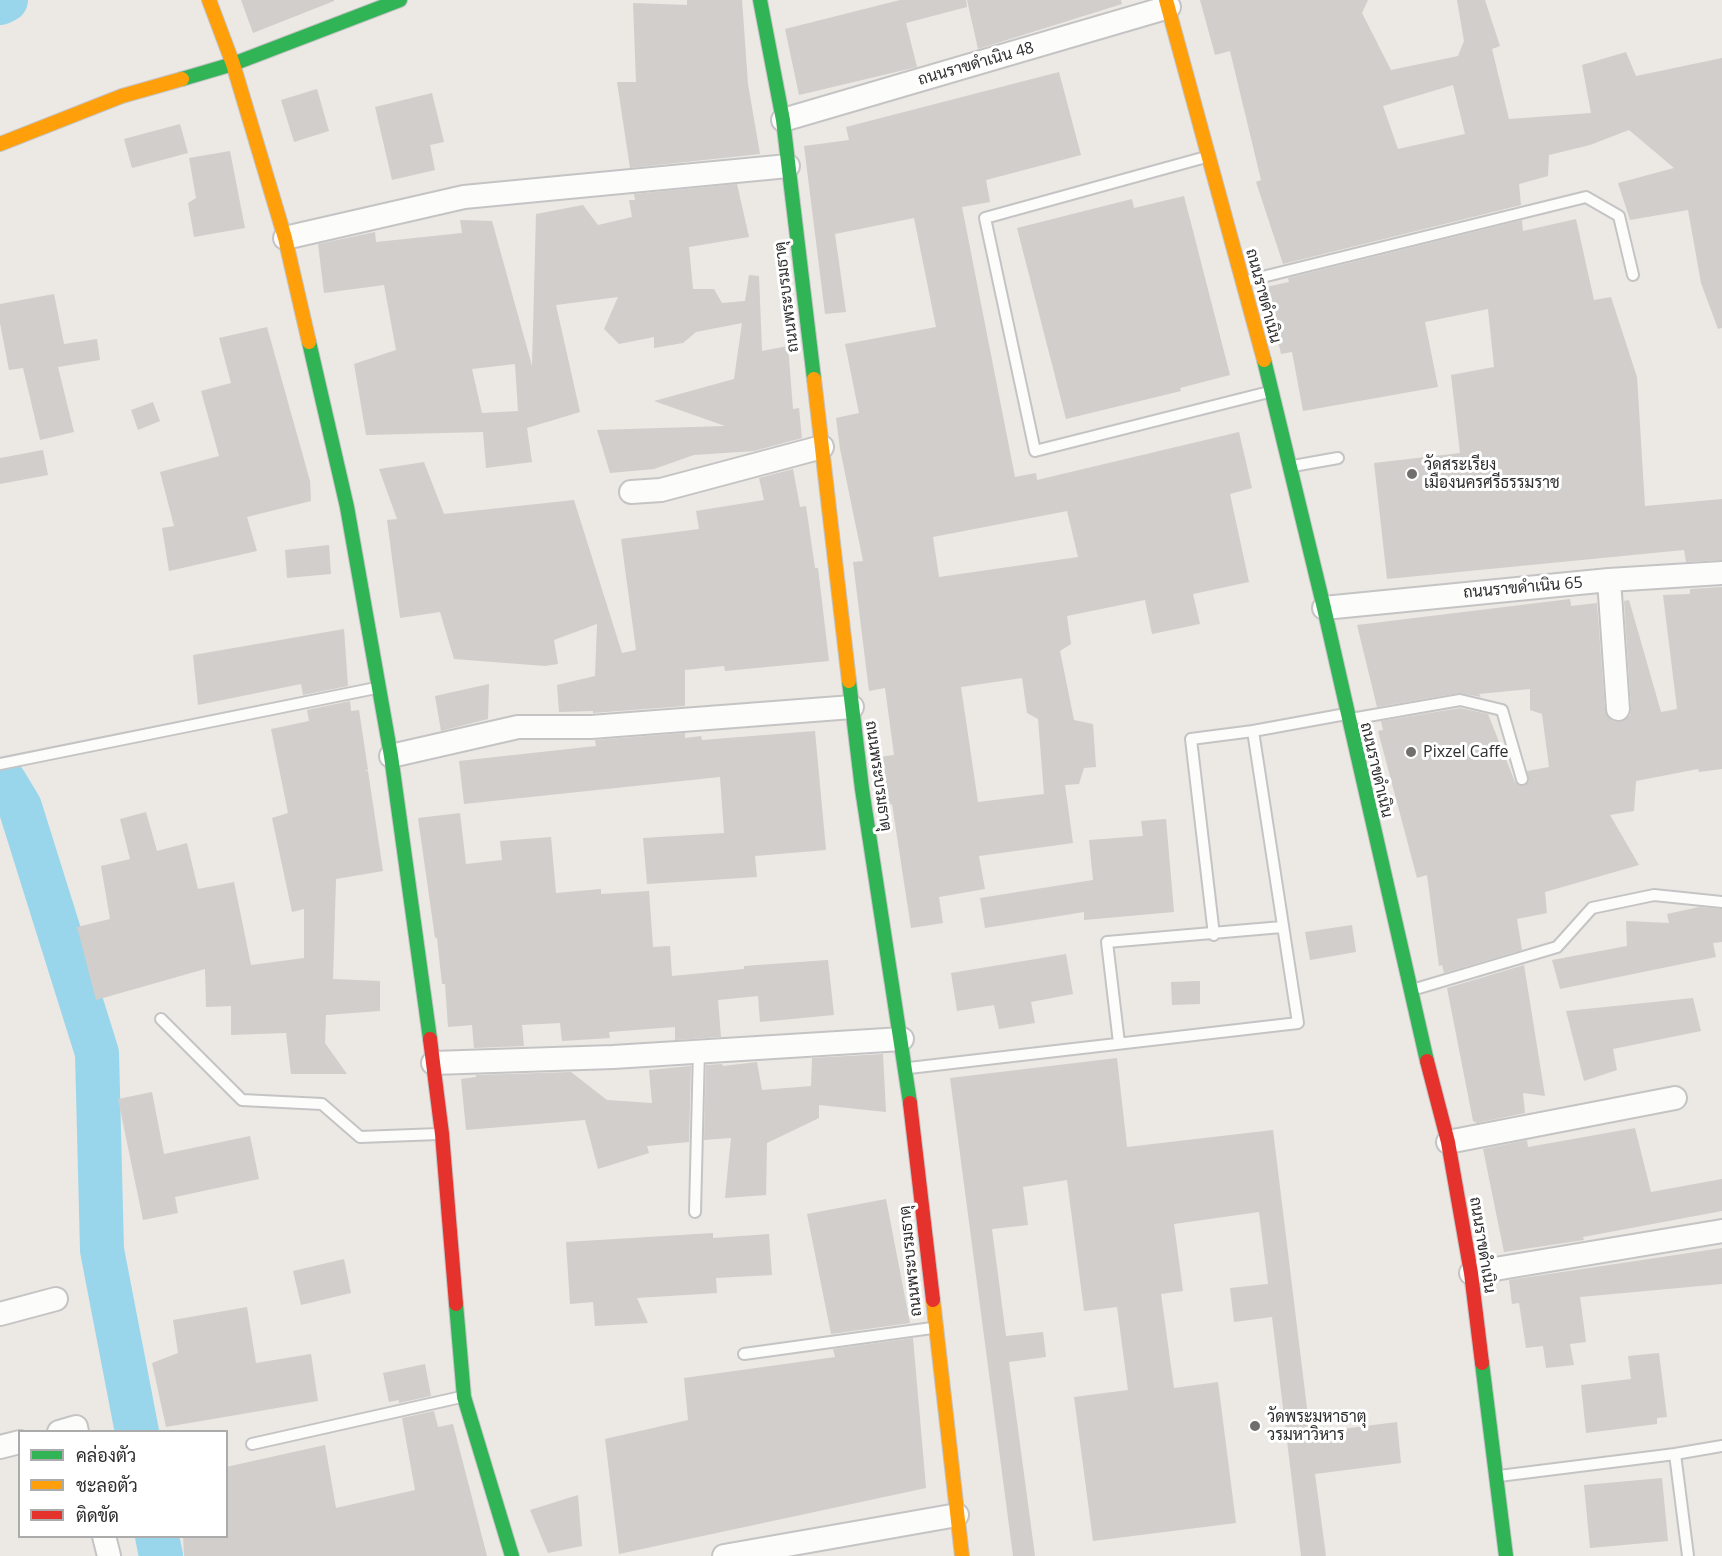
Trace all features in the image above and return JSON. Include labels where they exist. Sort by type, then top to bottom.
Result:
[{"type":"street","points":[[209,0],[233,64],[285,238],[346,507],[391,756],[433,1064],[442,1134],[464,1396],[512,1556]]},
{"type":"street","points":[[0,144],[122,96],[233,64],[366,5],[400,0]]},
{"type":"street","name":"ถนนพระบรมธาตุ","points":[[760,0],[783,120],[862,789],[906,1068],[963,1556]]},
{"type":"street","name":"ถนนราขดำเนิน 48","points":[[783,120],[1168,4]]},
{"type":"street","name":"ถนนราขดำเนิน","points":[[1168,4],[1272,391],[1324,608],[1409,991],[1448,1142],[1471,1273],[1506,1556]]},
{"type":"street","points":[[285,238],[464,197],[788,166]]},
{"type":"street","points":[[631,492],[661,490],[822,447]]},
{"type":"street","name":"ถนนราขดำเนิน 65","points":[[1324,608],[1609,580],[1722,573]]},
{"type":"street","points":[[1609,580],[1618,709]]},
{"type":"street","points":[[391,756],[518,727],[591,727],[852,707]]},
{"type":"street","points":[[433,1064],[613,1057],[902,1039]]},
{"type":"street","points":[[1448,1142],[1676,1098]]},
{"type":"street","points":[[1471,1273],[1722,1232]]},
{"type":"street","points":[[0,1314],[56,1299]]},
{"type":"street","points":[[63,1430],[76,1427],[77,1430]]},
{"type":"street","points":[[0,1447],[18,1442]]},
{"type":"street","points":[[724,1556],[957,1515]]},
{"type":"street","points":[[105,1538],[110,1556]]},
{"type":"lane","points":[[1209,156],[986,218],[1035,451],[1272,391]]},
{"type":"lane","points":[[1243,282],[1586,197],[1619,216],[1633,275]]},
{"type":"lane","points":[[1290,466],[1338,458]]},
{"type":"lane","points":[[0,764],[379,687]]},
{"type":"lane","points":[[1214,935],[1191,739],[1460,700],[1502,710],[1522,779]]},
{"type":"lane","points":[[906,1068],[1298,1023],[1281,927],[1253,731]]},
{"type":"lane","points":[[1409,991],[1557,947],[1592,908],[1654,895],[1722,902]]},
{"type":"lane","points":[[1119,1043],[1107,942],[1214,935],[1281,927]]},
{"type":"lane","points":[[161,1018],[242,1100],[322,1104],[360,1137],[442,1134]]},
{"type":"lane","points":[[695,1212],[699,1050]]},
{"type":"lane","points":[[744,1354],[935,1328]]},
{"type":"lane","points":[[252,1444],[464,1396]]},
{"type":"lane","points":[[1496,1477],[1722,1446]]},
{"type":"lane","points":[[1676,1454],[1688,1556]]},
{"type":"building","points":[[241,0],[334,0],[334,1],[253,33]]},
{"type":"building","points":[[687,0],[742,0],[748,84],[760,154],[630,168],[617,82],[636,82],[633,3],[687,5]]},
{"type":"building","points":[[900,0],[966,0],[967,7],[906,23],[917,67],[799,95],[785,29]]},
{"type":"building","points":[[967,0],[1121,0],[1122,4],[978,49]]},
{"type":"building","points":[[1200,0],[1368,0],[1362,13],[1391,70],[1458,56],[1464,41],[1457,0],[1485,0],[1500,46],[1492,49],[1509,119],[1591,113],[1582,65],[1626,52],[1636,76],[1722,58],[1722,328],[1718,329],[1701,283],[1688,210],[1630,220],[1618,183],[1674,168],[1629,130],[1590,145],[1549,155],[1548,176],[1519,184],[1521,205],[1283,264],[1256,182],[1261,180],[1230,51],[1215,55]],"holes":[[[1453,85],[1465,134],[1398,149],[1383,106]]]},
{"type":"building","points":[[1059,72],[1081,155],[986,180],[990,202],[962,207],[1015,477],[1036,473],[1037,480],[1239,432],[1252,488],[1230,494],[1249,582],[1193,594],[1200,624],[1152,634],[1145,600],[1067,616],[1071,644],[1060,651],[1074,720],[1093,724],[1096,767],[1084,768],[1079,784],[1065,785],[1073,843],[979,856],[985,889],[939,897],[943,923],[911,928],[892,804],[887,805],[880,757],[894,755],[885,688],[869,691],[853,562],[863,561],[840,449],[836,418],[859,413],[845,344],[936,327],[914,218],[835,234],[846,312],[825,314],[804,146],[849,140],[846,127]],"holes":[[[1067,511],[1078,557],[939,577],[933,537]],[[1022,678],[1027,713],[1038,719],[1044,794],[978,802],[961,687]]]},
{"type":"building","points":[[317,89],[329,131],[294,142],[281,100]]},
{"type":"building","points":[[432,93],[444,142],[430,145],[435,170],[392,180],[375,107]]},
{"type":"building","points":[[180,124],[188,153],[132,168],[124,139]]},
{"type":"building","points":[[230,151],[245,228],[194,237],[188,203],[196,198],[189,158]]},
{"type":"building","points":[[737,184],[749,237],[689,247],[693,289],[714,289],[722,303],[745,301],[749,275],[759,276],[762,351],[788,346],[793,409],[799,408],[802,438],[754,451],[694,455],[654,469],[610,473],[597,430],[725,426],[654,401],[734,379],[742,323],[696,332],[683,343],[654,348],[654,337],[619,344],[604,329],[618,297],[556,305],[580,412],[527,428],[532,462],[486,468],[483,432],[366,435],[354,364],[396,350],[384,285],[324,293],[318,244],[375,232],[376,242],[462,233],[460,220],[492,221],[532,366],[536,214],[583,205],[598,225],[632,217],[629,200],[635,200],[634,194]],"holes":[[[515,364],[518,411],[482,413],[472,369]]]},
{"type":"building","points":[[1184,196],[1230,375],[1180,388],[1181,391],[1066,419],[1017,228],[1132,199],[1134,208]]},
{"type":"building","points":[[1576,219],[1594,300],[1611,297],[1637,377],[1645,506],[1722,499],[1722,560],[1686,562],[1684,550],[1387,579],[1374,463],[1460,453],[1451,375],[1494,367],[1488,309],[1425,322],[1438,387],[1303,411],[1292,352],[1281,354],[1266,287],[1289,282],[1288,278],[1522,220],[1523,231]]},
{"type":"building","points":[[54,294],[64,344],[97,339],[100,360],[58,367],[74,432],[40,440],[23,368],[9,370],[0,323],[0,304]]},
{"type":"building","points":[[267,327],[310,481],[311,501],[247,517],[257,551],[169,571],[162,528],[174,526],[160,472],[219,456],[201,391],[231,383],[219,338]]},
{"type":"building","points":[[153,402],[160,421],[138,430],[131,410]]},
{"type":"building","points":[[43,450],[48,475],[0,484],[0,458]]},
{"type":"building","points":[[424,462],[444,514],[574,500],[622,653],[636,650],[621,539],[699,529],[696,511],[764,500],[759,478],[793,469],[800,507],[806,506],[815,568],[818,568],[829,661],[725,671],[724,666],[685,670],[685,706],[593,713],[593,711],[559,712],[557,685],[595,676],[597,624],[554,640],[558,664],[545,666],[454,659],[440,612],[400,618],[387,520],[397,519],[379,469]]},
{"type":"building","points":[[329,545],[331,574],[287,578],[285,550]]},
{"type":"building","points":[[1722,587],[1722,769],[1699,772],[1698,769],[1636,781],[1634,811],[1610,815],[1639,865],[1545,892],[1547,913],[1517,919],[1522,950],[1444,973],[1442,965],[1439,966],[1427,875],[1417,878],[1378,731],[1383,730],[1381,721],[1460,708],[1488,714],[1515,782],[1524,786],[1529,781],[1527,771],[1549,767],[1542,714],[1530,710],[1530,689],[1479,694],[1481,697],[1459,693],[1377,707],[1357,625],[1570,599],[1571,606],[1597,603],[1605,710],[1612,721],[1620,722],[1630,715],[1631,708],[1624,601],[1629,600],[1661,712],[1677,709],[1663,595],[1690,594],[1690,589]]},
{"type":"building","points":[[344,629],[348,686],[303,695],[301,684],[198,705],[193,655]]},
{"type":"building","points":[[489,684],[488,719],[441,731],[435,696]]},
{"type":"building","points":[[350,701],[351,711],[359,710],[368,770],[364,771],[368,771],[383,871],[336,879],[333,979],[380,981],[380,1011],[326,1015],[325,1043],[347,1074],[291,1074],[286,1033],[231,1035],[231,1006],[206,1007],[205,969],[96,1000],[77,927],[110,919],[101,866],[130,859],[120,819],[146,812],[157,851],[187,843],[198,889],[234,882],[251,965],[304,958],[304,909],[292,912],[272,818],[288,813],[271,729],[309,721],[307,710]]},
{"type":"building","points":[[815,731],[826,850],[755,856],[757,877],[647,884],[643,838],[724,833],[720,777],[464,804],[459,761],[596,746],[595,740],[685,733],[685,738],[701,736],[702,740]]},
{"type":"building","points":[[460,813],[466,864],[502,860],[500,841],[551,837],[556,893],[601,889],[601,894],[649,891],[653,947],[670,946],[672,976],[744,969],[744,966],[828,960],[834,1015],[760,1022],[758,996],[718,1000],[721,1037],[675,1040],[675,1027],[609,1032],[610,1038],[562,1041],[560,1023],[522,1025],[524,1046],[474,1048],[472,1025],[448,1027],[445,984],[442,984],[418,818]]},
{"type":"building","points":[[1166,819],[1174,912],[1084,920],[1084,912],[985,928],[980,898],[1093,880],[1089,840],[1143,836],[1141,821]]},
{"type":"building","points":[[1699,907],[1722,909],[1722,942],[1713,943],[1716,957],[1560,989],[1552,960],[1627,946],[1626,921],[1669,923],[1667,914]]},
{"type":"building","points":[[1352,925],[1356,952],[1310,960],[1305,932]]},
{"type":"building","points":[[1066,954],[1073,994],[1031,1002],[1035,1023],[999,1029],[994,1005],[957,1011],[951,973]]},
{"type":"building","points":[[1524,965],[1545,1096],[1523,1093],[1525,1113],[1477,1123],[1473,1121],[1447,988]]},
{"type":"building","points":[[1200,981],[1200,1004],[1172,1005],[1171,982]]},
{"type":"building","points":[[1693,998],[1701,1031],[1613,1049],[1617,1070],[1584,1081],[1566,1011]]},
{"type":"building","points":[[883,1054],[886,1112],[819,1105],[819,1118],[767,1143],[766,1195],[725,1198],[731,1138],[704,1140],[706,1065],[722,1064],[723,1066],[757,1062],[762,1090],[811,1086],[812,1058]]},
{"type":"building","points":[[1117,1058],[1127,1147],[1273,1130],[1310,1433],[1397,1422],[1401,1463],[1315,1474],[1326,1556],[1301,1556],[1272,1317],[1234,1322],[1230,1288],[1268,1284],[1259,1212],[1174,1224],[1183,1291],[1161,1294],[1174,1388],[1218,1382],[1236,1523],[1093,1541],[1074,1397],[1128,1390],[1117,1307],[1084,1311],[1067,1180],[1023,1187],[1028,1225],[992,1229],[1006,1336],[1043,1332],[1046,1357],[1009,1362],[1035,1556],[1013,1556],[950,1078]]},
{"type":"building","points":[[691,1066],[689,1142],[647,1146],[649,1153],[598,1169],[585,1120],[466,1130],[461,1079],[476,1077],[476,1075],[571,1072],[607,1100],[652,1103],[649,1070]]},
{"type":"building","points":[[152,1092],[164,1154],[250,1136],[259,1179],[175,1197],[178,1213],[143,1220],[118,1099]]},
{"type":"building","points":[[1635,1128],[1651,1192],[1722,1179],[1722,1211],[1583,1237],[1584,1240],[1504,1252],[1483,1149],[1527,1140],[1528,1147]]},
{"type":"building","points":[[886,1199],[910,1323],[831,1334],[807,1214]]},
{"type":"building","points":[[713,1233],[713,1238],[769,1234],[772,1275],[716,1278],[717,1293],[637,1298],[648,1323],[595,1326],[593,1302],[570,1304],[566,1242]]},
{"type":"building","points":[[1722,1248],[1722,1284],[1580,1297],[1586,1342],[1570,1344],[1574,1365],[1546,1368],[1543,1346],[1526,1348],[1519,1303],[1512,1304],[1509,1280]]},
{"type":"building","points":[[344,1259],[351,1293],[301,1305],[293,1271]]},
{"type":"building","points":[[247,1307],[256,1363],[311,1354],[318,1401],[166,1427],[152,1363],[178,1353],[173,1320]]},
{"type":"building","points":[[913,1338],[926,1488],[619,1554],[605,1439],[688,1420],[684,1378],[835,1357],[833,1349]]},
{"type":"building","points":[[1659,1353],[1667,1417],[1657,1418],[1657,1424],[1586,1433],[1581,1385],[1631,1379],[1628,1356]]},
{"type":"building","points":[[425,1364],[431,1396],[399,1403],[399,1400],[389,1402],[383,1373]]},
{"type":"building","points":[[434,1411],[438,1427],[453,1424],[487,1556],[184,1556],[183,1538],[228,1538],[228,1467],[325,1445],[336,1508],[415,1490],[402,1418]]},
{"type":"building","points":[[1662,1478],[1668,1541],[1590,1548],[1584,1485]]},
{"type":"building","points":[[578,1495],[582,1546],[548,1553],[530,1510]]},
{"type":"waterway","points":[[0,3],[6,0]]},
{"type":"waterway","points":[[5,782],[20,807],[97,1053],[102,1250],[137,1430]]},
{"type":"waterway","points":[[157,1538],[161,1556]]},
{"type":"traffic: fast","points":[[182,79],[233,64],[400,0]]},
{"type":"traffic: fast","points":[[760,0],[783,120],[814,379]]},
{"type":"traffic: fast","points":[[309,342],[347,507],[391,756],[430,1039]]},
{"type":"traffic: fast","points":[[1264,360],[1324,608],[1427,1061]]},
{"type":"traffic: fast","points":[[849,681],[862,789],[910,1103]]},
{"type":"traffic: fast","points":[[456,1304],[464,1397],[512,1556]]},
{"type":"traffic: fast","points":[[1482,1363],[1506,1556]]},
{"type":"traffic: slow","points":[[209,0],[233,64],[285,238],[309,342]]},
{"type":"traffic: slow","points":[[1166,0],[1264,360]]},
{"type":"traffic: slow","points":[[0,144],[122,96],[182,79]]},
{"type":"traffic: slow","points":[[814,379],[849,681]]},
{"type":"traffic: slow","points":[[933,1300],[962,1556]]},
{"type":"traffic: jam","points":[[430,1039],[442,1134],[456,1304]]},
{"type":"traffic: jam","points":[[1427,1061],[1448,1142],[1471,1273],[1482,1363]]},
{"type":"traffic: jam","points":[[910,1103],[933,1300]]},
{"type":"place","name":"วัดสระเรียง เมืองนครศรีธรรมราช","points":[[1412,474]]},
{"type":"place","name":"Pixzel Caffe","points":[[1411,752]]},
{"type":"place","name":"วัดพระมหาธาตุ วรมหาวิหาร","points":[[1255,1426]]}]
